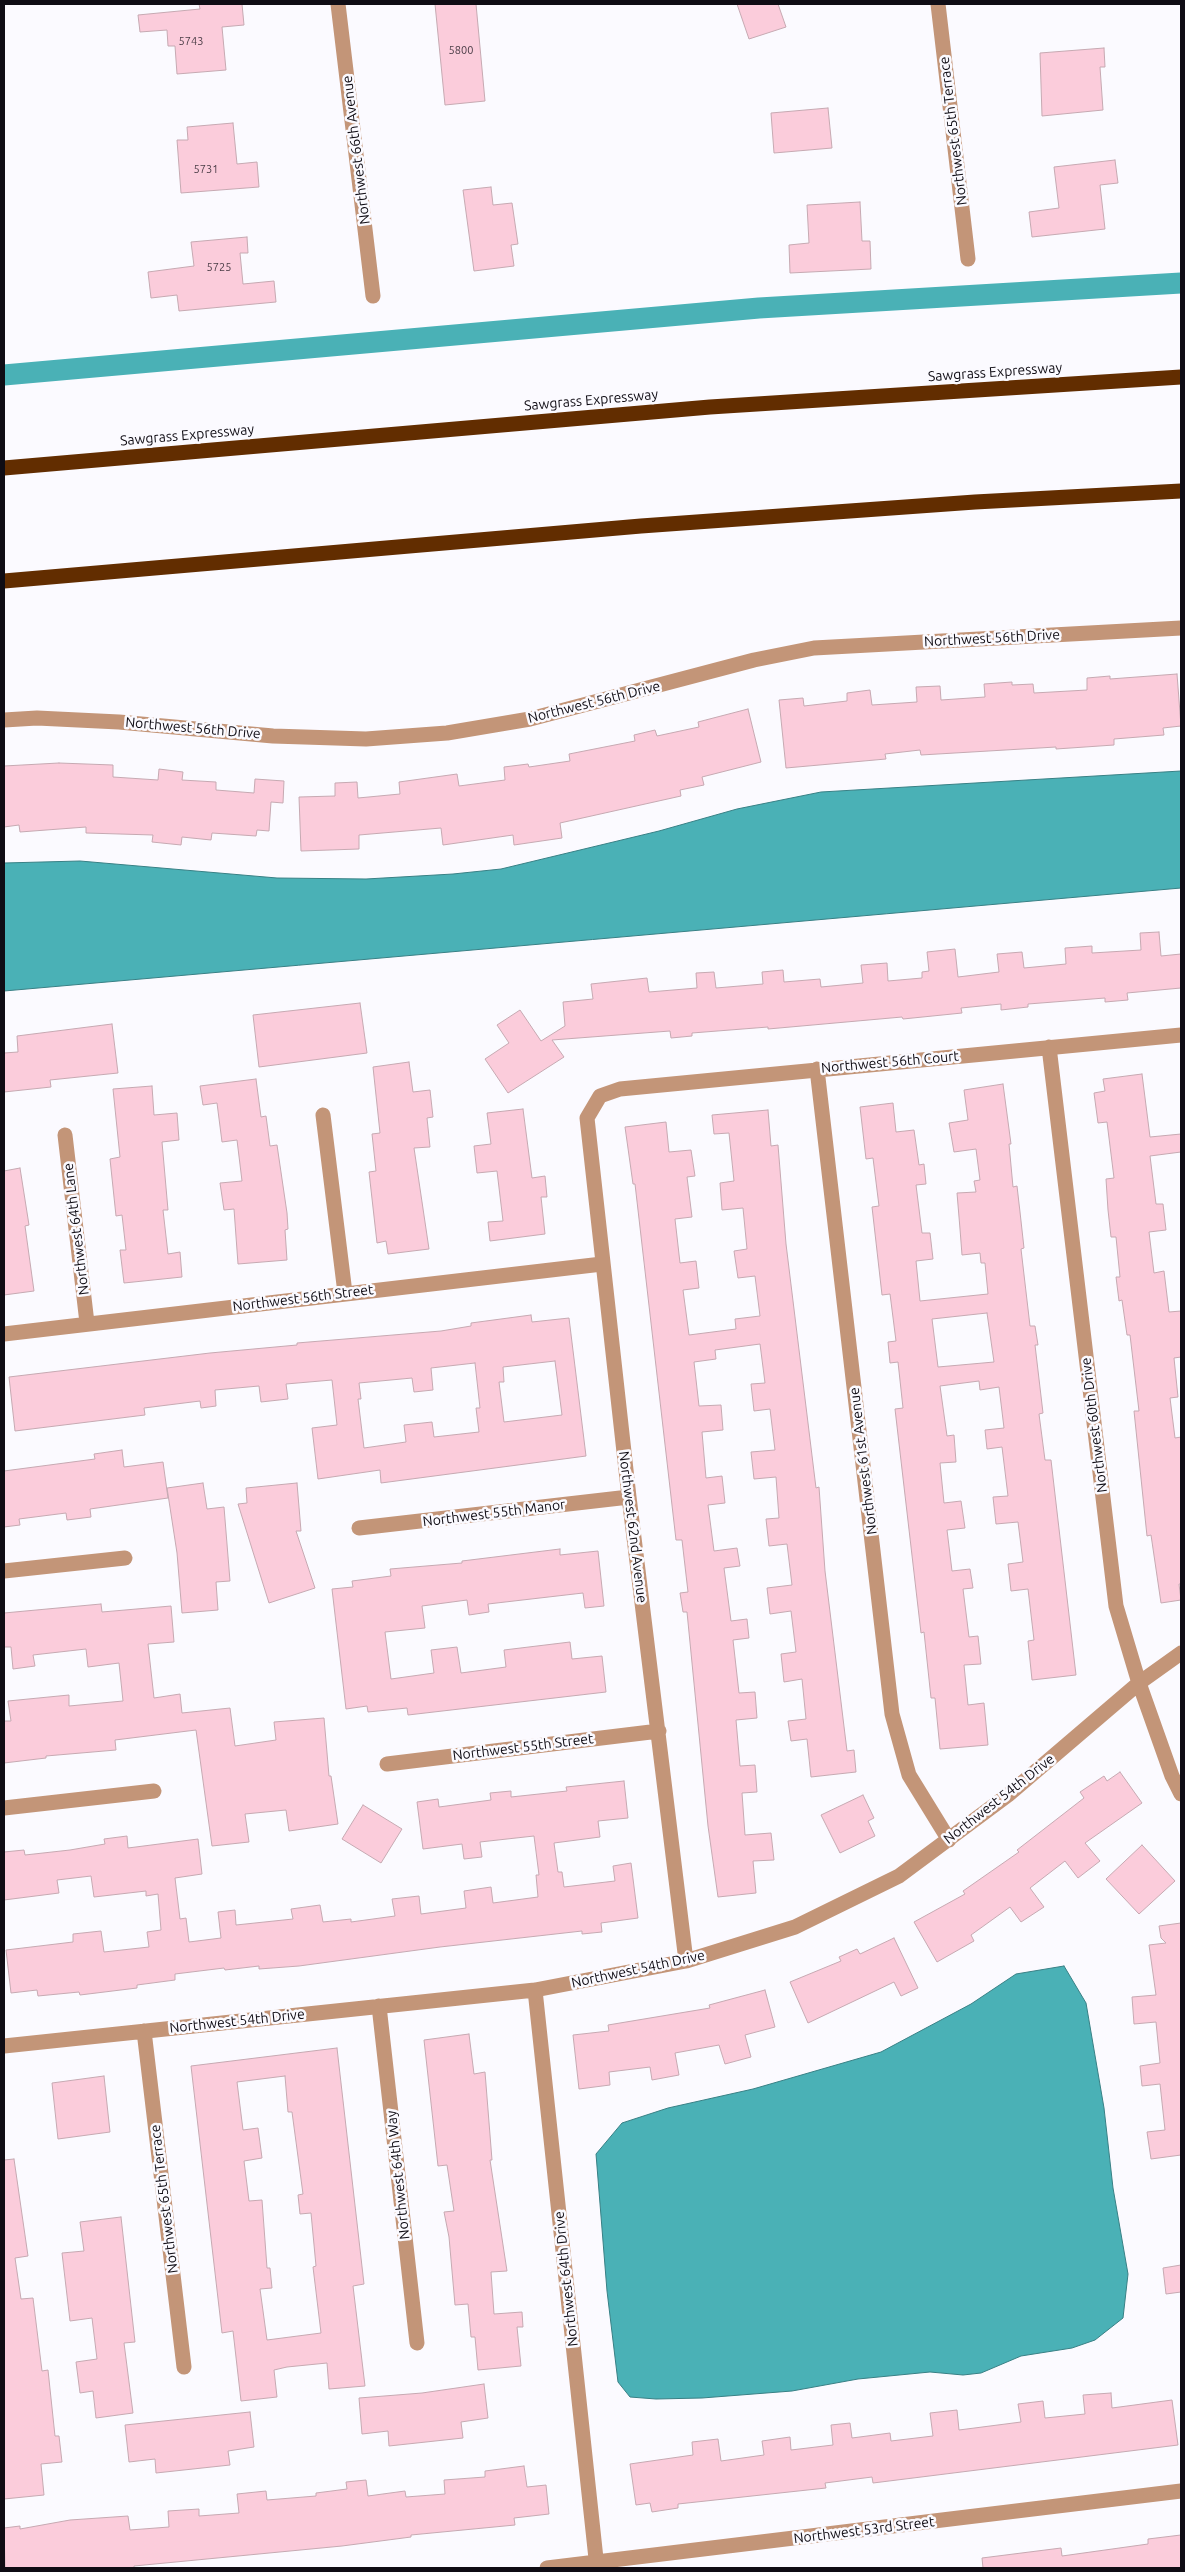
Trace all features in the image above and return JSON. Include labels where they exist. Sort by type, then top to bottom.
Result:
[{"type":"highway","name":"Sawgrass Expressway","points":[[4,468],[700,408],[1181,377]]},
{"type":"highway","points":[[4,581],[621,527],[975,502],[1181,491]]},
{"type":"street","name":"Northwest 66th Avenue","points":[[338,4],[373,296]]},
{"type":"street","name":"Northwest 65th Terrace","points":[[938,4],[968,259]]},
{"type":"street","name":"Northwest 56th Drive","points":[[4,720],[37,718],[119,722],[273,736],[356,738],[438,734],[530,719],[754,660],[814,648],[1181,628]]},
{"type":"street","name":"Northwest 56th Court","points":[[600,1096],[620,1089],[817,1068],[1181,1035]]},
{"type":"street","name":"Northwest 60th Drive","points":[[1049,1047],[1116,1606],[1139,1682],[1172,1776],[1181,1794]]},
{"type":"street","name":"Northwest 61st Avenue","points":[[817,1068],[892,1714],[909,1775],[949,1840]]},
{"type":"street","name":"Northwest 62nd Avenue","points":[[600,1096],[587,1118],[629,1497],[686,1961]]},
{"type":"street","points":[[324,1115],[345,1294]]},
{"type":"street","name":"Northwest 64th Lane","points":[[65,1135],[87,1323]]},
{"type":"street","name":"Northwest 56th Street","points":[[4,1334],[602,1264]]},
{"type":"street","name":"Northwest 55th Manor","points":[[359,1528],[629,1497]]},
{"type":"street","points":[[4,1571],[125,1558]]},
{"type":"street","name":"Northwest 54th Drive","points":[[4,2046],[535,1990],[686,1961],[794,1927],[899,1876],[1008,1795],[1139,1682],[1181,1653]]},
{"type":"street","name":"Northwest 55th Street","points":[[387,1764],[659,1731]]},
{"type":"street","points":[[4,1808],[154,1791]]},
{"type":"street","name":"Northwest 64th Drive","points":[[535,1990],[596,2566]]},
{"type":"street","name":"Northwest 64th Way","points":[[379,2006],[417,2343]]},
{"type":"street","name":"Northwest 65th Terrace","points":[[144,2031],[184,2367]]},
{"type":"street","name":"Northwest 53rd Street","points":[[547,2568],[596,2566],[1181,2491]]},
{"type":"water","points":[[1181,771],[1181,888],[4,991],[4,863],[80,861],[277,878],[366,879],[453,874],[501,869],[659,831],[737,809],[821,792]]},
{"type":"water","points":[[1064,1966],[1086,2003],[1104,2108],[1113,2188],[1128,2274],[1123,2318],[1095,2340],[1072,2348],[1021,2356],[981,2373],[963,2375],[930,2372],[858,2379],[792,2391],[702,2398],[656,2399],[630,2397],[618,2382],[607,2291],[596,2154],[622,2123],[668,2108],[753,2089],[881,2052],[971,2004],[1016,1974]]},
{"type":"building","points":[[199,4],[242,4],[244,25],[222,27],[226,70],[177,74],[175,46],[168,46],[167,30],[140,32],[138,15],[200,9]]},
{"type":"building","points":[[435,4],[476,4],[485,101],[445,105]]},
{"type":"building","points":[[737,4],[778,4],[786,27],[749,39]]},
{"type":"building","points":[[1104,48],[1105,67],[1100,67],[1103,110],[1042,116],[1040,53]]},
{"type":"building","points":[[828,108],[832,148],[774,153],[771,113]]},
{"type":"building","points":[[233,123],[237,164],[257,162],[259,187],[181,193],[177,140],[188,140],[187,127]]},
{"type":"building","points":[[1115,160],[1118,183],[1100,185],[1105,229],[1032,237],[1029,212],[1059,208],[1054,167]]},
{"type":"building","points":[[491,187],[493,205],[512,203],[518,244],[511,245],[514,266],[474,271],[463,190]]},
{"type":"building","points":[[860,202],[862,241],[870,241],[871,269],[790,273],[789,245],[809,243],[807,205]]},
{"type":"building","points":[[247,237],[248,253],[240,253],[243,284],[274,281],[276,302],[179,311],[177,295],[151,298],[148,272],[194,266],[191,242]]},
{"type":"building","points":[[1177,674],[1181,726],[1163,728],[1164,735],[1114,739],[1114,745],[1056,749],[1056,747],[921,755],[920,750],[885,754],[886,759],[786,768],[779,700],[803,698],[804,706],[847,701],[847,693],[870,690],[872,705],[917,702],[916,687],[940,686],[941,700],[985,697],[984,684],[1012,682],[1012,685],[1033,684],[1034,693],[1087,690],[1087,678],[1110,676],[1110,679]]},
{"type":"building","points":[[748,709],[761,762],[702,777],[704,785],[680,790],[681,796],[560,823],[562,838],[514,845],[513,835],[443,845],[441,828],[359,835],[359,849],[301,851],[299,797],[335,796],[335,783],[357,782],[358,798],[400,794],[399,782],[457,774],[459,786],[505,780],[504,767],[528,764],[529,767],[570,761],[569,754],[635,741],[634,735],[655,730],[657,736],[699,727],[698,722]]},
{"type":"building","points":[[59,763],[113,765],[113,777],[158,780],[159,769],[183,772],[182,780],[216,782],[216,790],[254,793],[255,779],[284,781],[283,803],[271,802],[269,831],[257,830],[256,836],[212,833],[211,840],[182,837],[181,845],[152,842],[153,835],[86,833],[86,827],[20,832],[19,825],[4,827],[4,766]]},
{"type":"building","points":[[1159,932],[1161,956],[1181,954],[1181,988],[1127,993],[1128,1000],[1105,1002],[1105,998],[1028,1004],[1028,1007],[1001,1010],[1001,1004],[961,1008],[962,1013],[768,1029],[768,1027],[692,1033],[692,1036],[671,1038],[670,1031],[552,1040],[564,1057],[508,1093],[485,1059],[509,1043],[497,1025],[520,1010],[541,1041],[565,1026],[563,1002],[593,999],[591,984],[647,978],[649,992],[697,988],[696,973],[714,972],[716,988],[763,984],[762,972],[783,970],[784,982],[820,979],[821,987],[863,983],[861,965],[887,963],[888,981],[922,978],[922,972],[929,971],[927,952],[955,949],[958,977],[999,972],[997,954],[1022,952],[1024,968],[1066,964],[1065,948],[1092,946],[1092,953],[1141,950],[1140,933]]},
{"type":"building","points":[[360,1003],[367,1053],[259,1067],[253,1015]]},
{"type":"building","points":[[112,1024],[118,1073],[50,1080],[51,1087],[4,1092],[4,1053],[18,1052],[17,1036]]},
{"type":"building","points":[[409,1062],[413,1092],[430,1090],[433,1117],[427,1118],[430,1147],[414,1148],[429,1249],[388,1254],[386,1241],[377,1243],[369,1172],[376,1171],[372,1134],[380,1133],[373,1067]]},
{"type":"building","points":[[1142,1074],[1150,1137],[1181,1134],[1181,1152],[1150,1156],[1156,1204],[1163,1204],[1166,1230],[1149,1232],[1154,1273],[1164,1271],[1169,1312],[1181,1311],[1181,1357],[1174,1358],[1178,1397],[1170,1398],[1175,1438],[1181,1437],[1181,1584],[1179,1584],[1181,1600],[1161,1603],[1151,1535],[1147,1536],[1134,1411],[1139,1411],[1130,1335],[1127,1335],[1122,1300],[1119,1301],[1116,1277],[1120,1277],[1116,1237],[1111,1237],[1106,1179],[1114,1178],[1107,1122],[1098,1123],[1094,1093],[1105,1091],[1103,1079]]},
{"type":"building","points":[[256,1079],[261,1117],[266,1116],[270,1146],[277,1145],[287,1213],[288,1229],[285,1230],[287,1260],[238,1264],[234,1209],[224,1210],[220,1183],[242,1181],[237,1140],[222,1142],[217,1103],[203,1105],[200,1086]]},
{"type":"building","points":[[1003,1084],[1011,1144],[1009,1144],[1013,1187],[1017,1186],[1020,1212],[1024,1248],[1021,1249],[1030,1326],[1035,1326],[1038,1345],[1035,1345],[1043,1413],[1039,1414],[1045,1460],[1051,1460],[1076,1675],[1032,1680],[1028,1641],[1034,1640],[1028,1589],[1011,1591],[1008,1564],[1023,1562],[1018,1522],[996,1524],[993,1497],[1008,1496],[1002,1447],[987,1449],[985,1430],[1004,1428],[999,1387],[980,1390],[979,1381],[940,1386],[947,1436],[954,1435],[956,1462],[940,1463],[944,1503],[961,1501],[965,1528],[947,1530],[952,1571],[970,1569],[973,1588],[963,1589],[969,1637],[978,1636],[981,1664],[964,1665],[968,1705],[984,1703],[988,1745],[940,1749],[935,1698],[931,1698],[924,1632],[921,1633],[895,1409],[903,1408],[898,1362],[890,1363],[888,1342],[896,1341],[890,1294],[882,1295],[872,1207],[879,1206],[873,1158],[866,1159],[860,1107],[893,1103],[896,1132],[914,1130],[919,1165],[924,1164],[926,1184],[916,1185],[922,1233],[930,1233],[933,1259],[916,1261],[920,1301],[988,1294],[985,1263],[981,1263],[980,1253],[962,1255],[957,1193],[976,1192],[974,1181],[980,1180],[976,1149],[954,1152],[949,1123],[968,1120],[964,1090]],"holes":[[[987,1313],[994,1362],[938,1367],[932,1319]]]},
{"type":"building","points":[[152,1086],[154,1115],[177,1113],[179,1140],[162,1142],[168,1210],[163,1210],[168,1254],[180,1252],[182,1277],[124,1283],[120,1250],[126,1250],[122,1215],[116,1216],[110,1159],[120,1157],[113,1089]]},
{"type":"building","points":[[523,1109],[532,1178],[545,1176],[547,1197],[541,1197],[545,1234],[490,1241],[488,1222],[503,1221],[497,1171],[477,1173],[474,1146],[491,1144],[487,1113]]},
{"type":"building","points":[[768,1110],[771,1146],[778,1145],[786,1244],[816,1488],[819,1487],[825,1571],[847,1751],[854,1750],[856,1772],[811,1777],[807,1739],[791,1741],[788,1721],[806,1719],[802,1679],[784,1682],[781,1654],[796,1652],[791,1611],[770,1614],[767,1588],[792,1585],[787,1544],[769,1546],[766,1519],[779,1518],[776,1477],[754,1479],[751,1452],[775,1450],[770,1409],[754,1411],[751,1384],[765,1383],[760,1344],[715,1350],[716,1359],[694,1362],[699,1406],[721,1405],[723,1430],[702,1432],[706,1478],[722,1476],[725,1503],[708,1505],[714,1551],[737,1548],[740,1566],[724,1568],[731,1621],[747,1619],[749,1638],[733,1640],[739,1693],[755,1692],[757,1718],[736,1720],[740,1766],[755,1765],[757,1792],[742,1793],[745,1835],[771,1833],[774,1860],[753,1861],[756,1893],[718,1897],[708,1826],[687,1612],[683,1612],[680,1593],[688,1592],[682,1540],[676,1540],[635,1184],[633,1184],[625,1127],[666,1122],[669,1152],[691,1150],[695,1176],[687,1177],[692,1217],[675,1219],[680,1263],[696,1261],[699,1288],[683,1290],[689,1335],[736,1329],[735,1319],[760,1316],[755,1276],[738,1278],[734,1251],[747,1249],[743,1208],[722,1210],[720,1183],[734,1181],[729,1133],[714,1134],[712,1115]]},
{"type":"building","points":[[20,1168],[29,1225],[25,1226],[34,1291],[4,1295],[4,1171]]},
{"type":"building","points":[[531,1315],[532,1322],[569,1318],[586,1456],[381,1483],[380,1470],[318,1479],[312,1428],[337,1425],[332,1380],[286,1384],[288,1399],[261,1402],[259,1386],[215,1390],[216,1406],[201,1408],[200,1401],[144,1408],[145,1415],[15,1431],[9,1377],[210,1353],[297,1345],[297,1343],[441,1331],[471,1326],[471,1323]],"holes":[[[555,1361],[562,1415],[504,1422],[499,1382],[504,1382],[503,1367]],[[475,1363],[480,1408],[476,1408],[479,1432],[434,1437],[432,1422],[404,1425],[406,1442],[364,1448],[358,1399],[361,1399],[359,1383],[412,1378],[414,1392],[433,1390],[431,1368]]]},
{"type":"building","points":[[122,1450],[124,1467],[163,1462],[168,1498],[90,1509],[91,1517],[67,1520],[66,1513],[19,1519],[20,1525],[4,1527],[4,1471],[95,1459],[94,1454]]},
{"type":"building","points":[[203,1483],[207,1509],[224,1507],[230,1581],[216,1582],[218,1610],[182,1613],[177,1553],[167,1488]]},
{"type":"building","points":[[297,1483],[301,1531],[296,1531],[315,1588],[269,1603],[238,1504],[247,1503],[246,1488]]},
{"type":"building","points":[[560,1549],[560,1555],[598,1551],[604,1606],[585,1608],[583,1593],[488,1604],[489,1612],[469,1615],[467,1600],[422,1606],[425,1628],[385,1632],[391,1679],[434,1673],[431,1650],[457,1647],[461,1673],[506,1667],[504,1650],[570,1642],[572,1659],[602,1656],[606,1692],[408,1715],[407,1708],[368,1712],[367,1706],[346,1709],[332,1589],[353,1587],[352,1581],[391,1576],[390,1569],[462,1563],[462,1561]]},
{"type":"building","points":[[101,1604],[102,1612],[171,1606],[174,1642],[148,1644],[154,1698],[180,1694],[182,1713],[230,1708],[235,1746],[276,1740],[274,1722],[324,1718],[329,1776],[331,1776],[338,1824],[289,1831],[286,1810],[245,1814],[249,1842],[212,1846],[196,1730],[115,1740],[116,1750],[46,1756],[46,1758],[4,1763],[4,1721],[11,1721],[8,1701],[69,1695],[69,1706],[123,1701],[119,1663],[88,1667],[86,1649],[33,1655],[35,1666],[13,1669],[11,1647],[4,1647],[4,1613]]},
{"type":"building","points":[[1120,1772],[1142,1803],[1085,1843],[1100,1861],[1078,1878],[1065,1861],[1030,1888],[1044,1907],[1021,1922],[1010,1907],[971,1935],[974,1941],[937,1962],[914,1922],[965,1894],[963,1891],[1019,1852],[1017,1850],[1084,1798],[1080,1792],[1104,1776],[1107,1781]]},
{"type":"building","points":[[624,1781],[628,1818],[598,1821],[600,1837],[554,1843],[558,1872],[562,1872],[564,1887],[615,1881],[613,1866],[631,1863],[638,1918],[601,1923],[602,1932],[582,1934],[582,1931],[440,1947],[299,1966],[259,1969],[259,1966],[225,1970],[224,1968],[175,1974],[175,1980],[137,1985],[137,1988],[80,1995],[79,1992],[38,1996],[37,1990],[11,1993],[6,1950],[73,1942],[73,1934],[101,1931],[104,1952],[149,1947],[147,1932],[161,1930],[158,1894],[146,1896],[146,1891],[94,1897],[91,1876],[57,1880],[59,1893],[4,1900],[4,1852],[24,1850],[25,1855],[70,1850],[105,1844],[104,1839],[127,1836],[128,1848],[198,1839],[202,1874],[175,1878],[180,1919],[186,1918],[189,1942],[221,1938],[218,1912],[235,1910],[236,1925],[293,1919],[291,1909],[320,1905],[323,1922],[351,1919],[351,1922],[395,1916],[392,1899],[419,1896],[421,1914],[466,1908],[464,1891],[491,1887],[493,1903],[538,1897],[536,1875],[539,1875],[534,1836],[480,1842],[482,1857],[464,1859],[462,1844],[423,1849],[417,1802],[438,1799],[439,1807],[491,1800],[490,1793],[511,1791],[511,1797],[567,1791],[566,1787]]},
{"type":"building","points":[[863,1795],[874,1818],[868,1821],[875,1836],[840,1853],[821,1815]]},
{"type":"building","points":[[363,1805],[402,1829],[381,1863],[342,1839]]},
{"type":"building","points":[[1142,1845],[1175,1881],[1139,1914],[1106,1879]]},
{"type":"building","points":[[1181,1923],[1181,2155],[1151,2159],[1147,2132],[1165,2130],[1160,2084],[1142,2086],[1140,2066],[1160,2063],[1156,2022],[1134,2024],[1132,1997],[1156,1995],[1149,1945],[1166,1943],[1161,1938],[1159,1926]]},
{"type":"building","points":[[894,1938],[918,1988],[901,1996],[894,1982],[808,2023],[790,1982],[841,1961],[839,1957],[857,1949],[860,1954]]},
{"type":"building","points":[[765,1990],[775,2027],[745,2035],[751,2057],[725,2064],[719,2045],[675,2053],[679,2075],[652,2080],[650,2067],[609,2072],[610,2085],[579,2089],[573,2035],[609,2031],[608,2025],[710,2008],[709,2005]]},
{"type":"building","points":[[469,2034],[474,2074],[485,2072],[492,2160],[490,2160],[507,2271],[491,2272],[494,2314],[522,2312],[523,2327],[517,2327],[521,2366],[478,2370],[475,2337],[471,2337],[468,2304],[455,2305],[449,2237],[444,2212],[454,2211],[447,2165],[438,2166],[424,2040]]},
{"type":"building","points":[[337,2048],[364,2284],[353,2286],[365,2386],[329,2389],[327,2363],[287,2367],[274,2370],[277,2397],[241,2401],[233,2331],[222,2333],[191,2066]],"holes":[[[285,2076],[288,2112],[292,2112],[303,2194],[298,2195],[300,2214],[311,2213],[316,2266],[313,2267],[321,2333],[267,2340],[260,2289],[272,2288],[270,2268],[267,2268],[262,2200],[249,2201],[244,2161],[262,2158],[258,2128],[243,2130],[237,2082]]]},
{"type":"building","points":[[104,2076],[110,2132],[58,2139],[52,2083]]},
{"type":"building","points":[[14,2159],[28,2256],[15,2258],[21,2299],[33,2298],[42,2371],[48,2370],[55,2436],[59,2436],[62,2462],[41,2464],[44,2495],[4,2499],[4,2160]]},
{"type":"building","points":[[121,2217],[135,2342],[124,2343],[133,2413],[96,2418],[93,2391],[80,2393],[76,2362],[97,2359],[92,2318],[70,2321],[62,2253],[84,2251],[80,2222]]},
{"type":"building","points":[[1181,2265],[1181,2292],[1166,2294],[1163,2268]]},
{"type":"building","points":[[484,2384],[488,2418],[461,2422],[463,2438],[389,2446],[388,2431],[362,2434],[359,2398],[422,2393]]},
{"type":"building","points":[[1111,2393],[1112,2408],[1172,2400],[1178,2445],[873,2483],[872,2477],[825,2483],[826,2488],[678,2504],[678,2508],[652,2512],[650,2503],[636,2505],[630,2464],[693,2455],[692,2442],[718,2439],[721,2461],[764,2455],[762,2441],[790,2437],[791,2450],[833,2445],[831,2425],[850,2423],[852,2438],[890,2433],[891,2441],[933,2436],[930,2413],[957,2410],[959,2430],[1021,2422],[1018,2404],[1043,2401],[1045,2418],[1085,2414],[1083,2395]]},
{"type":"building","points":[[250,2412],[254,2447],[228,2451],[230,2465],[156,2473],[155,2459],[129,2462],[125,2425]]},
{"type":"building","points":[[524,2466],[527,2487],[546,2485],[549,2514],[514,2518],[515,2525],[411,2535],[411,2537],[342,2546],[134,2566],[134,2568],[5,2568],[4,2528],[20,2526],[20,2529],[70,2520],[128,2516],[130,2530],[169,2527],[168,2511],[199,2509],[199,2516],[239,2513],[237,2494],[266,2491],[267,2500],[316,2496],[316,2493],[347,2489],[346,2482],[366,2480],[368,2496],[405,2491],[406,2497],[445,2494],[444,2480],[485,2477],[485,2471]]},
{"type":"building","points":[[1181,2535],[1181,2568],[983,2568],[982,2558],[1061,2548],[1062,2556],[1148,2544],[1148,2539]]},
{"type":"waterway","points":[[4,375],[759,308],[1181,283]]}]
